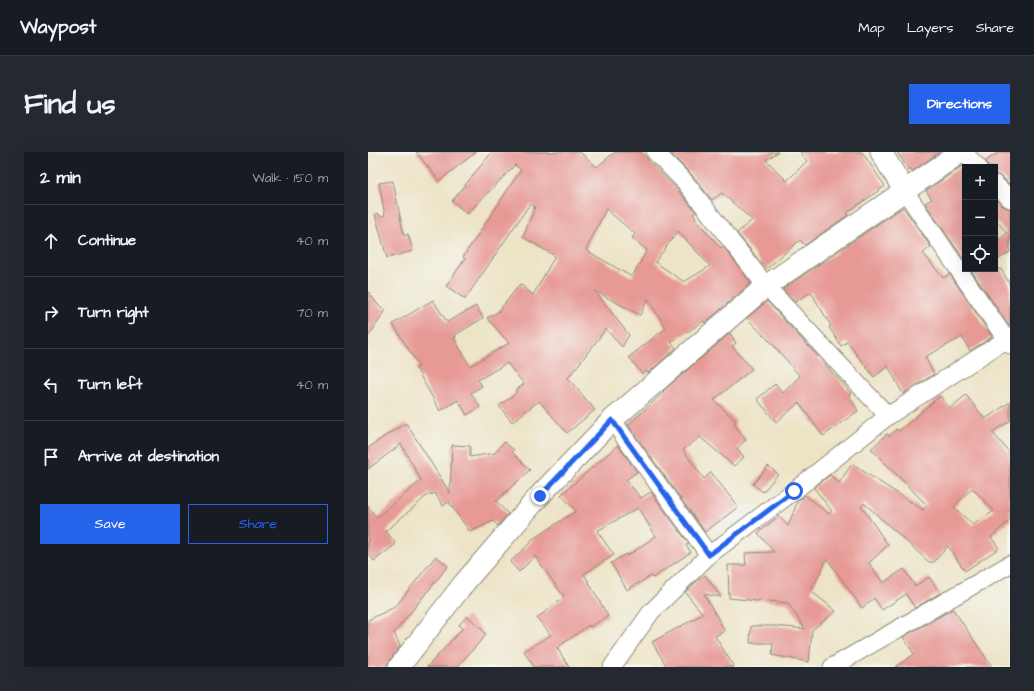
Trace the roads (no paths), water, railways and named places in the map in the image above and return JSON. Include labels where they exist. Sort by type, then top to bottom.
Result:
[{"type":"street","points":[[655,152],[685,182],[766,286],[888,416]]},
{"type":"street","points":[[612,667],[651,612],[709,555],[794,491],[888,416],[1009,341],[904,190],[881,152]]},
{"type":"street","points":[[399,667],[465,582],[540,496],[612,420],[766,286],[904,190],[962,152],[975,164]]},
{"type":"street","points":[[998,187],[1010,199]]},
{"type":"street","points":[[612,420],[709,555]]},
{"type":"street","points":[[832,667],[1010,564]]}]
